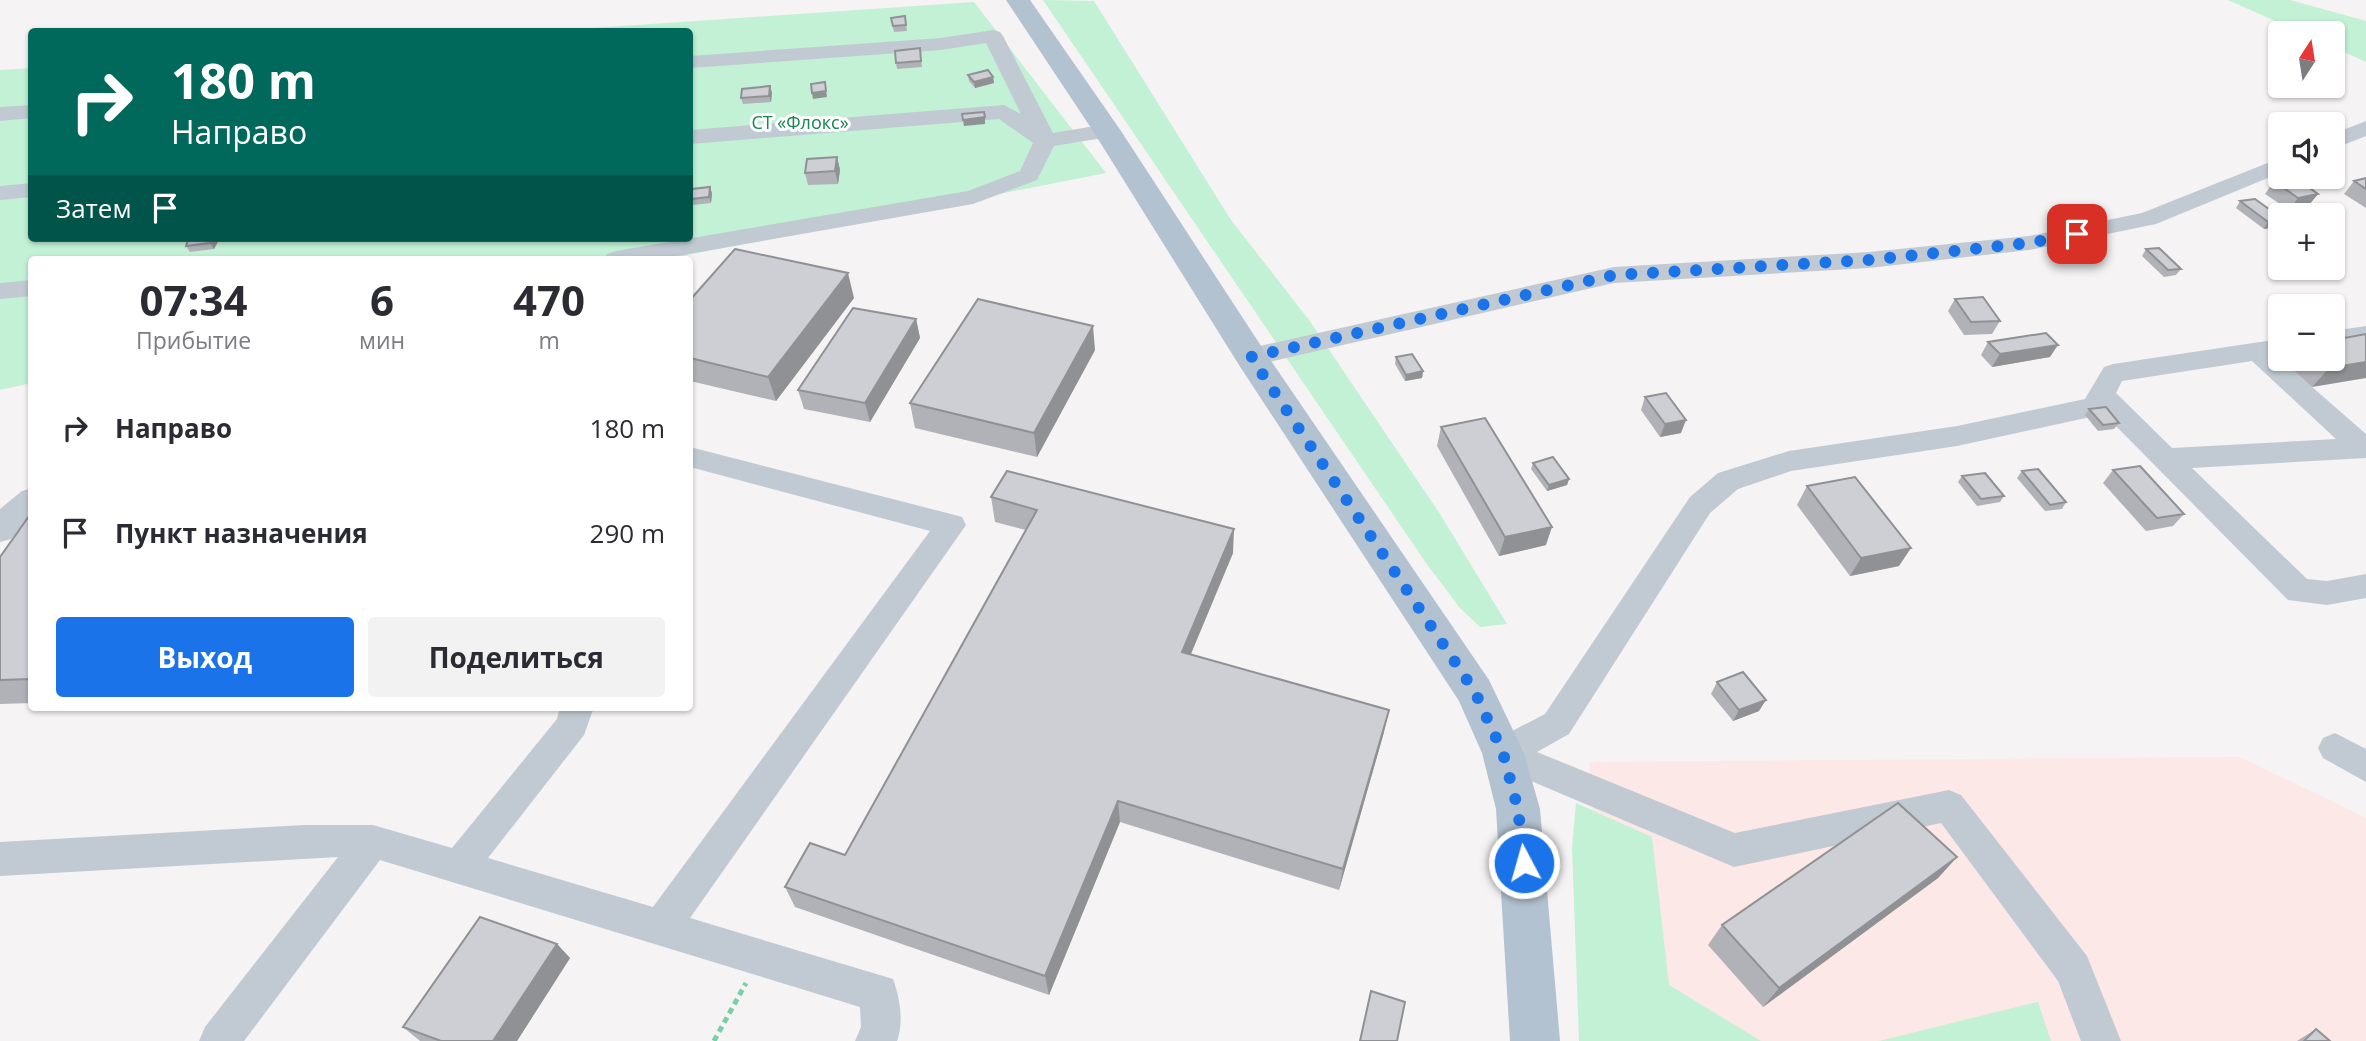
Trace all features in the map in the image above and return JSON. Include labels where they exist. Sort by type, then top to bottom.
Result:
[{"type":"main road","points":[[1018,0],[1107,131],[1251,357],[1475,692],[1503,753],[1520,822],[1535,1041]]},
{"type":"street","points":[[693,62],[941,44],[993,36],[1045,141]]},
{"type":"street","points":[[0,114],[28,111]]},
{"type":"street","points":[[693,137],[1004,112],[1045,141],[1107,131]]},
{"type":"street","points":[[2345,137],[2366,128]]},
{"type":"street","points":[[633,256],[972,197],[1029,175],[1045,141]]},
{"type":"street","points":[[1251,357],[1614,275],[1869,260],[2029,243],[2148,219],[2268,170]]},
{"type":"street","points":[[0,192],[28,190]]},
{"type":"street","points":[[0,291],[28,288]]},
{"type":"street","points":[[2345,338],[2366,335]]},
{"type":"street","points":[[1503,753],[1557,724],[1700,505],[1728,481],[1789,461],[1957,436],[2095,407],[2113,373],[2268,349]]},
{"type":"street","points":[[2290,371],[2364,448]]},
{"type":"street","points":[[2101,395],[2299,591],[2327,593],[2366,586]]},
{"type":"street","points":[[2166,459],[2364,448]]},
{"type":"street","points":[[660,928],[951,525],[693,458]]},
{"type":"street","points":[[0,531],[14,512],[28,502]]},
{"type":"street","points":[[459,867],[572,726],[576,711]]},
{"type":"street","points":[[2335,748],[2366,767]]},
{"type":"street","points":[[1503,753],[1734,850],[1950,806],[2073,968],[2101,1041]]},
{"type":"street","points":[[0,859],[305,841],[373,841],[879,993],[881,1031],[875,1041]]},
{"type":"street","points":[[219,1041],[373,841]]},
{"type":"path","points":[[713,1041],[760,957]]},
{"type":"shaded area","points":[[2240,757],[2366,818],[2366,1041],[1610,1041],[1589,762]]},
{"type":"green space","points":[[1043,0],[1094,1],[1231,220],[1309,320],[1440,514],[1507,624],[1480,627],[1460,608],[1426,563]]},
{"type":"green space","points":[[2228,0],[2290,0],[2366,21],[2366,62],[2345,52],[2345,21],[2275,21]]},
{"type":"green space","name":"СТ «Флокс»","points":[[974,2],[1106,173],[682,256],[28,256],[28,384],[0,390],[0,70],[28,68],[28,242],[693,242],[693,28],[594,28]]},
{"type":"green space","points":[[1576,803],[1652,837],[1669,985],[1761,1041],[1579,1041],[1572,848]]},
{"type":"green space","points":[[2037,1002],[2051,1041],[1879,1041]]},
{"type":"building","points":[[905,16],[906,25],[893,26],[891,18]]},
{"type":"building","points":[[920,48],[921,61],[896,63],[895,51]]},
{"type":"building","points":[[988,70],[993,77],[974,82],[968,75]]},
{"type":"building","points":[[825,82],[826,91],[812,93],[811,84]]},
{"type":"building","points":[[770,86],[769,96],[741,98],[742,89]]},
{"type":"building","points":[[984,112],[985,117],[963,120],[962,114]]},
{"type":"building","points":[[837,157],[835,171],[805,173],[807,159]]},
{"type":"building","points":[[2366,178],[2366,189],[2354,181]]},
{"type":"building","points":[[710,187],[709,197],[693,199],[693,189]]},
{"type":"building","points":[[2285,189],[2311,189],[2318,194],[2298,198]]},
{"type":"building","points":[[2255,199],[2268,208],[2268,222],[2240,201]]},
{"type":"building","points":[[188,242],[210,242],[210,243],[186,246]]},
{"type":"building","points":[[2159,248],[2181,269],[2168,270],[2146,249]]},
{"type":"building","points":[[735,249],[848,273],[768,377],[693,359],[693,297]]},
{"type":"building","points":[[1983,297],[2000,321],[1971,322],[1955,299]]},
{"type":"building","points":[[978,299],[1093,326],[1034,433],[910,403]]},
{"type":"building","points":[[853,308],[916,319],[865,403],[798,390]]},
{"type":"building","points":[[2046,333],[2058,345],[2000,354],[1988,342]]},
{"type":"building","points":[[2366,334],[2366,362],[2345,365],[2345,338]]},
{"type":"building","points":[[1412,354],[1423,371],[1406,375],[1396,357]]},
{"type":"building","points":[[1666,393],[1686,420],[1665,424],[1645,397]]},
{"type":"building","points":[[2106,407],[2119,423],[2103,425],[2089,409]]},
{"type":"building","points":[[1485,418],[1552,527],[1505,537],[1441,427]]},
{"type":"building","points":[[1553,457],[1569,479],[1549,485],[1533,463]]},
{"type":"building","points":[[2140,466],[2184,514],[2157,518],[2113,470]]},
{"type":"building","points":[[2038,469],[2066,502],[2050,505],[2022,471]]},
{"type":"building","points":[[1007,471],[1234,529],[1182,652],[1389,710],[1343,869],[1118,801],[1045,976],[785,887],[810,843],[845,855],[1037,510],[991,497]]},
{"type":"building","points":[[1985,473],[2004,496],[1981,499],[1962,476]]},
{"type":"building","points":[[1855,477],[1911,548],[1861,558],[1807,486]]},
{"type":"building","points":[[28,518],[28,679],[0,680],[0,557]]},
{"type":"building","points":[[1743,672],[1766,700],[1739,710],[1717,682]]},
{"type":"building","points":[[1898,803],[1957,857],[1779,988],[1722,925]]},
{"type":"building","points":[[480,917],[557,944],[493,1041],[441,1041],[403,1027]]},
{"type":"building","points":[[1371,991],[1405,1002],[1397,1041],[1360,1041]]},
{"type":"building","points":[[2316,1029],[2330,1041],[2304,1041]]},
{"type":"route","points":[[1524,863],[1518,809],[1503,753],[1475,692],[1251,357],[1614,275],[1869,260],[2029,243],[2077,234]]}]
